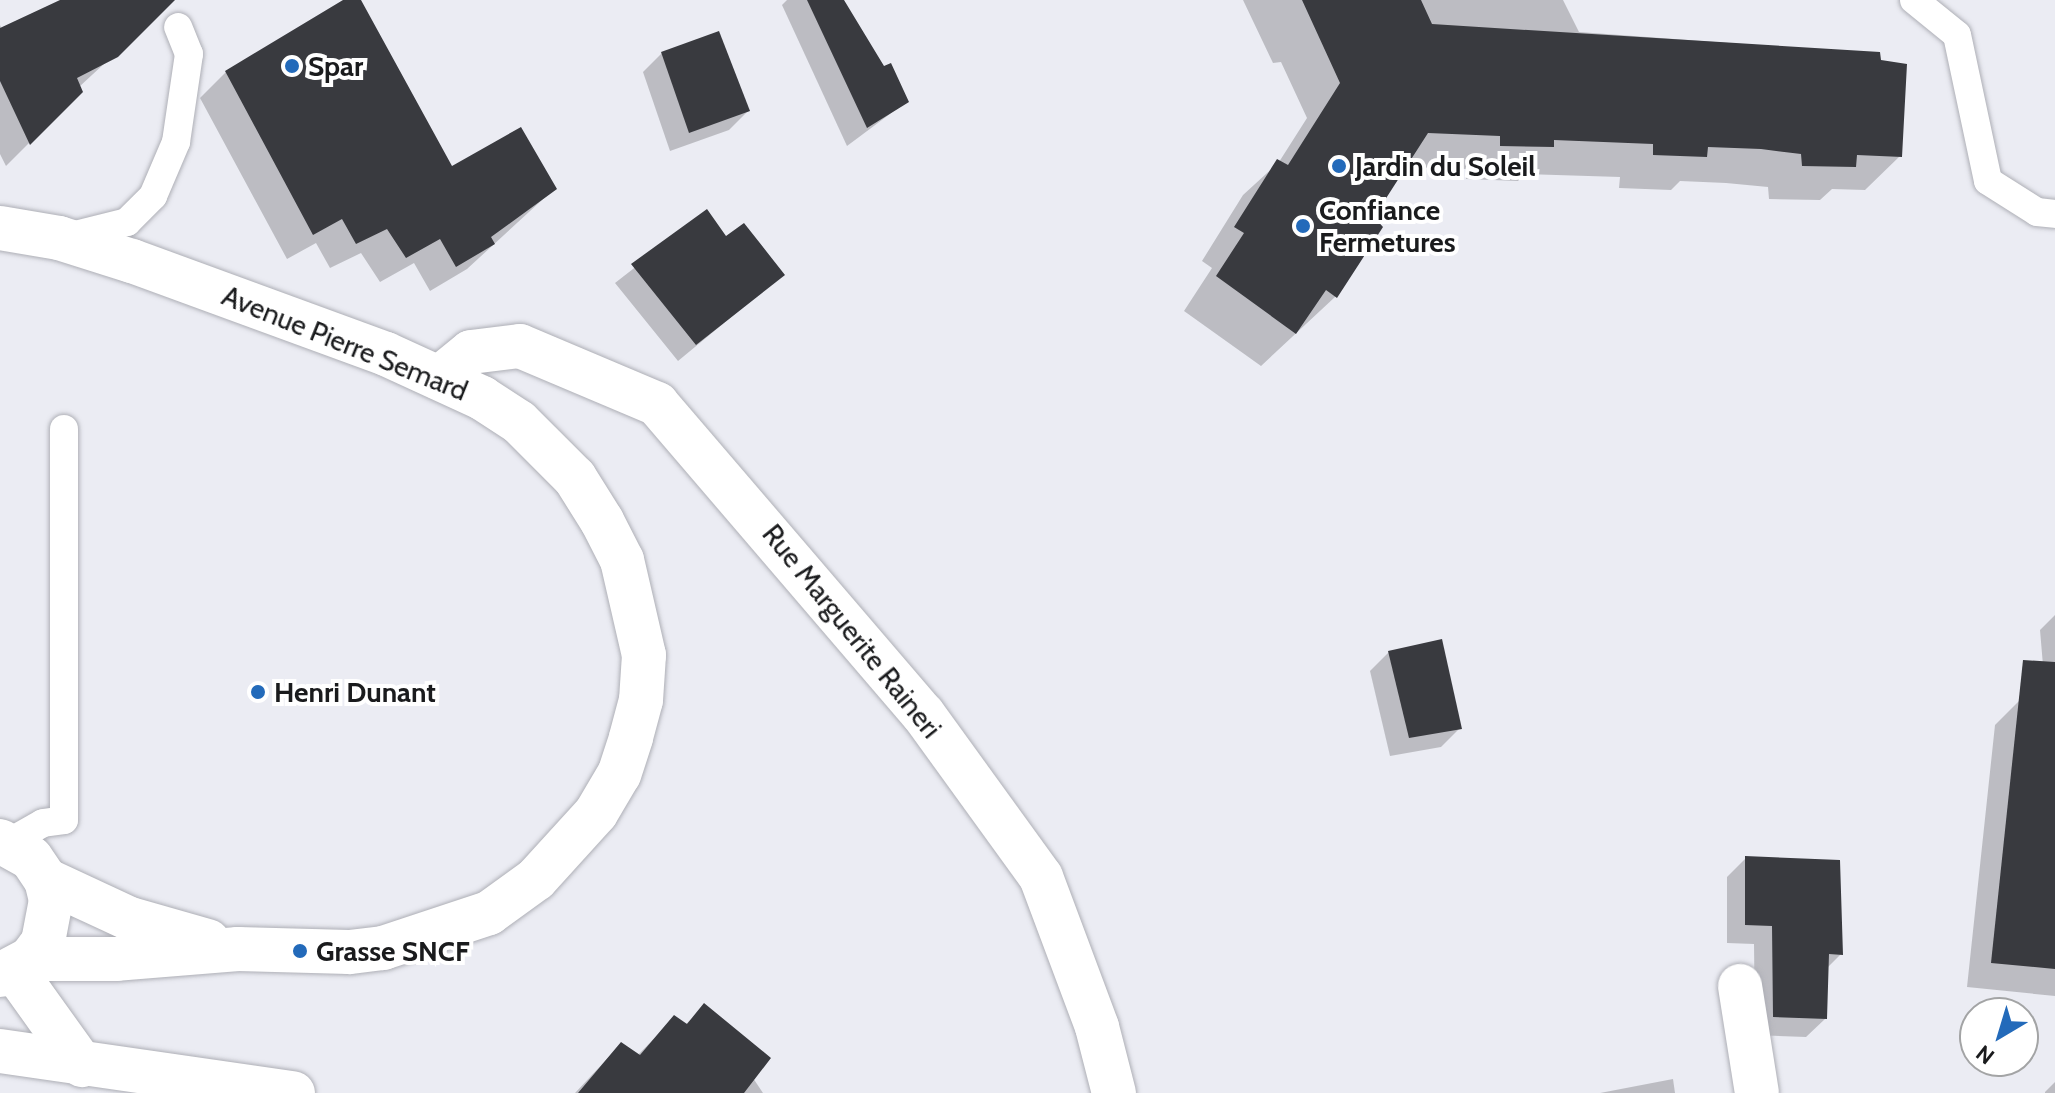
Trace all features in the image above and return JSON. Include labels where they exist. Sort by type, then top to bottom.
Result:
[{"type":"main road","name":"Avenue Pierre Semard","points":[[0,228],[59,238],[242,300],[482,398],[544,445],[575,478],[622,560],[644,655],[641,700],[619,774],[568,848],[489,913],[383,948],[238,949],[15,968]]},
{"type":"main road","name":"Rue Marguerite Raineri","points":[[439,378],[471,352],[520,346],[657,404],[923,714],[1041,877],[1097,1027],[1114,1093]]},
{"type":"main road","points":[[4,842],[31,858],[46,880],[50,922],[15,968],[82,1065]]},
{"type":"main road","name":"Avenue Pierre Semard","points":[[46,880],[130,919],[238,949]]},
{"type":"main road","points":[[1740,986],[1757,1093]]},
{"type":"main road","points":[[0,1051],[293,1093]]},
{"type":"lane","points":[[1914,0],[1957,35],[1988,181],[2037,212],[2055,214]]},
{"type":"lane","points":[[59,238],[127,222],[153,196],[176,142],[189,54],[178,27]]},
{"type":"lane","points":[[4,842],[43,823],[64,820],[64,429]]},
{"type":"building","points":[[60,0],[175,0],[118,57],[77,78],[83,92],[30,145],[0,81],[0,28]]},
{"type":"building","points":[[343,0],[361,0],[452,166],[521,127],[557,189],[491,237],[495,244],[456,267],[440,239],[406,258],[387,229],[356,244],[342,219],[313,235],[225,71]]},
{"type":"building","points":[[807,0],[844,0],[884,66],[891,63],[909,102],[867,128]]},
{"type":"building","name":"Jardin du Soleil","points":[[1302,0],[1421,0],[1432,24],[1880,52],[1881,60],[1907,64],[1902,157],[1857,155],[1856,167],[1802,166],[1801,154],[1761,149],[1708,147],[1707,157],[1653,155],[1653,144],[1554,140],[1554,147],[1500,146],[1500,136],[1428,133],[1374,217],[1383,227],[1337,298],[1326,290],[1296,334],[1216,276],[1244,233],[1234,227],[1277,159],[1288,165],[1340,83]]},
{"type":"building","points":[[719,31],[750,111],[689,133],[661,52]]},
{"type":"building","points":[[707,209],[726,236],[744,223],[785,275],[696,345],[631,264]]},
{"type":"building","points":[[1442,639],[1462,729],[1409,738],[1388,651]]},
{"type":"building","points":[[2023,660],[2055,662],[2055,969],[1991,963]]},
{"type":"building","points":[[1745,856],[1840,860],[1843,955],[1829,954],[1827,1019],[1773,1017],[1772,926],[1745,925]]},
{"type":"building","points":[[704,1003],[771,1058],[744,1093],[578,1093],[621,1042],[640,1055],[674,1015],[687,1024]]},
{"type":"place","name":"Spar","points":[[292,66]]},
{"type":"place","name":"Jardin du Soleil","points":[[1339,166]]},
{"type":"place","name":"Confiance Fermetures","points":[[1303,226]]},
{"type":"place","name":"Henri Dunant","points":[[258,692]]},
{"type":"place","name":"Grasse SNCF","points":[[300,951]]}]
